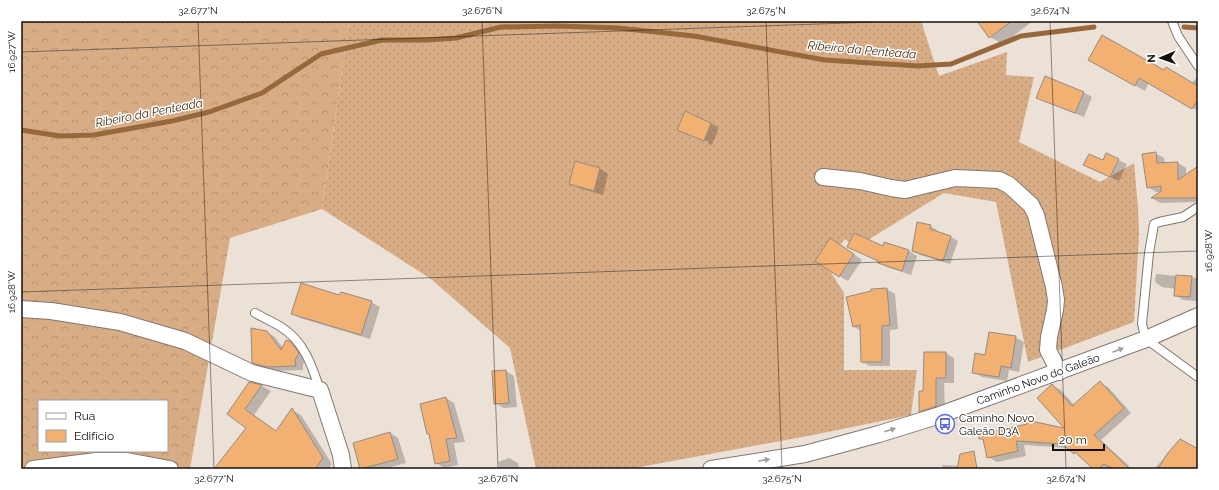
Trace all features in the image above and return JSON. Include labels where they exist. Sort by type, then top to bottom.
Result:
[{"type":"street","points":[[823,177],[905,190],[955,178],[999,180],[1009,185],[1031,206],[1036,215],[1056,300],[1048,350],[1059,372]]},
{"type":"street","points":[[21,309],[51,311],[120,322],[185,341],[252,373],[320,390],[341,455],[343,469]]},
{"type":"street","name":"Caminho Novo do Galeão","points":[[711,469],[805,454],[879,434],[937,416],[1146,339],[1198,316]]},
{"type":"street","points":[[33,469],[96,461],[127,461],[137,465],[170,469]]},
{"type":"lane","points":[[1172,21],[1178,36],[1198,66]]},
{"type":"lane","points":[[1198,207],[1183,218],[1154,224],[1149,253],[1142,324],[1146,339],[1198,377]]},
{"type":"lane","points":[[255,314],[282,327],[300,344],[312,364],[320,390]]},
{"type":"green space","points":[[21,21],[349,21],[322,209],[230,238],[190,469],[21,469]]},
{"type":"green space","points":[[349,21],[921,21],[939,76],[1007,52],[1006,75],[1034,77],[1019,142],[1100,182],[1134,163],[1139,235],[1134,322],[1028,362],[996,202],[944,193],[855,248],[845,239],[825,263],[844,293],[844,370],[917,370],[911,415],[634,469],[536,469],[510,348],[431,279],[322,209]]},
{"type":"building","points":[[977,21],[1012,21],[989,38]]},
{"type":"building","points":[[1102,35],[1164,70],[1166,67],[1198,86],[1198,99],[1192,109],[1139,78],[1135,86],[1088,60]]},
{"type":"building","points":[[1045,76],[1084,92],[1075,113],[1036,98]]},
{"type":"building","points":[[685,111],[711,123],[704,141],[677,130]]},
{"type":"building","points":[[1156,152],[1157,163],[1178,162],[1178,180],[1198,166],[1198,198],[1151,198],[1161,191],[1161,186],[1147,188],[1142,154]]},
{"type":"building","points":[[1106,153],[1119,159],[1110,177],[1083,165],[1089,154],[1103,160]]},
{"type":"building","points":[[575,161],[600,168],[594,191],[569,184]]},
{"type":"building","points":[[917,222],[931,225],[930,229],[951,236],[943,261],[912,251]]},
{"type":"building","points":[[854,233],[883,246],[884,242],[909,250],[902,271],[878,263],[878,261],[847,247]]},
{"type":"building","points":[[830,238],[854,254],[839,277],[815,261]]},
{"type":"building","points":[[1176,275],[1192,276],[1190,297],[1174,296]]},
{"type":"building","points":[[301,283],[339,295],[341,292],[372,301],[361,335],[291,314]]},
{"type":"building","points":[[887,288],[890,325],[882,326],[882,362],[861,362],[860,325],[853,327],[846,297],[871,291],[871,289]]},
{"type":"building","points":[[251,328],[267,331],[281,350],[286,340],[291,342],[299,353],[295,360],[296,366],[267,367],[252,363]]},
{"type":"building","points":[[989,332],[1016,336],[1011,368],[1001,366],[999,377],[972,373],[975,353],[985,355]]},
{"type":"building","points":[[924,352],[946,352],[946,378],[936,378],[936,406],[919,412],[919,391],[923,391]]},
{"type":"building","points":[[506,370],[509,403],[494,404],[492,371]]},
{"type":"building","points":[[1100,381],[1124,408],[1094,435],[1130,469],[1115,469],[1103,464],[1099,469],[1093,469],[1075,452],[1074,454],[1062,444],[1016,441],[1018,451],[987,458],[983,439],[979,439],[978,435],[1027,424],[1026,420],[1064,428],[1037,398],[1052,384],[1072,406]]},
{"type":"building","points":[[249,382],[262,385],[245,409],[276,431],[292,408],[323,458],[315,469],[214,469],[246,428],[227,414]]},
{"type":"building","points":[[446,397],[457,438],[446,439],[450,461],[435,464],[429,434],[427,434],[420,404]]},
{"type":"building","points":[[390,432],[398,459],[360,469],[353,443]]},
{"type":"building","points":[[1180,439],[1198,449],[1198,469],[1158,469],[1167,454]]},
{"type":"building","points":[[974,451],[977,469],[957,469],[960,454]]},
{"type":"waterway","name":"Ribeiro da Penteada","points":[[21,130],[60,136],[94,135],[172,121],[209,112],[262,93],[321,54],[382,40],[427,40],[456,38],[501,27],[559,26],[618,28],[694,36],[825,60],[918,66],[951,64],[1021,36],[1094,27]]},
{"type":"waterway","name":"Ribeiro da Penteada","points":[[1184,27],[1198,28]]},
{"type":"place","name":"Caminho Novo Galeão D3A","points":[[945,424]]}]
